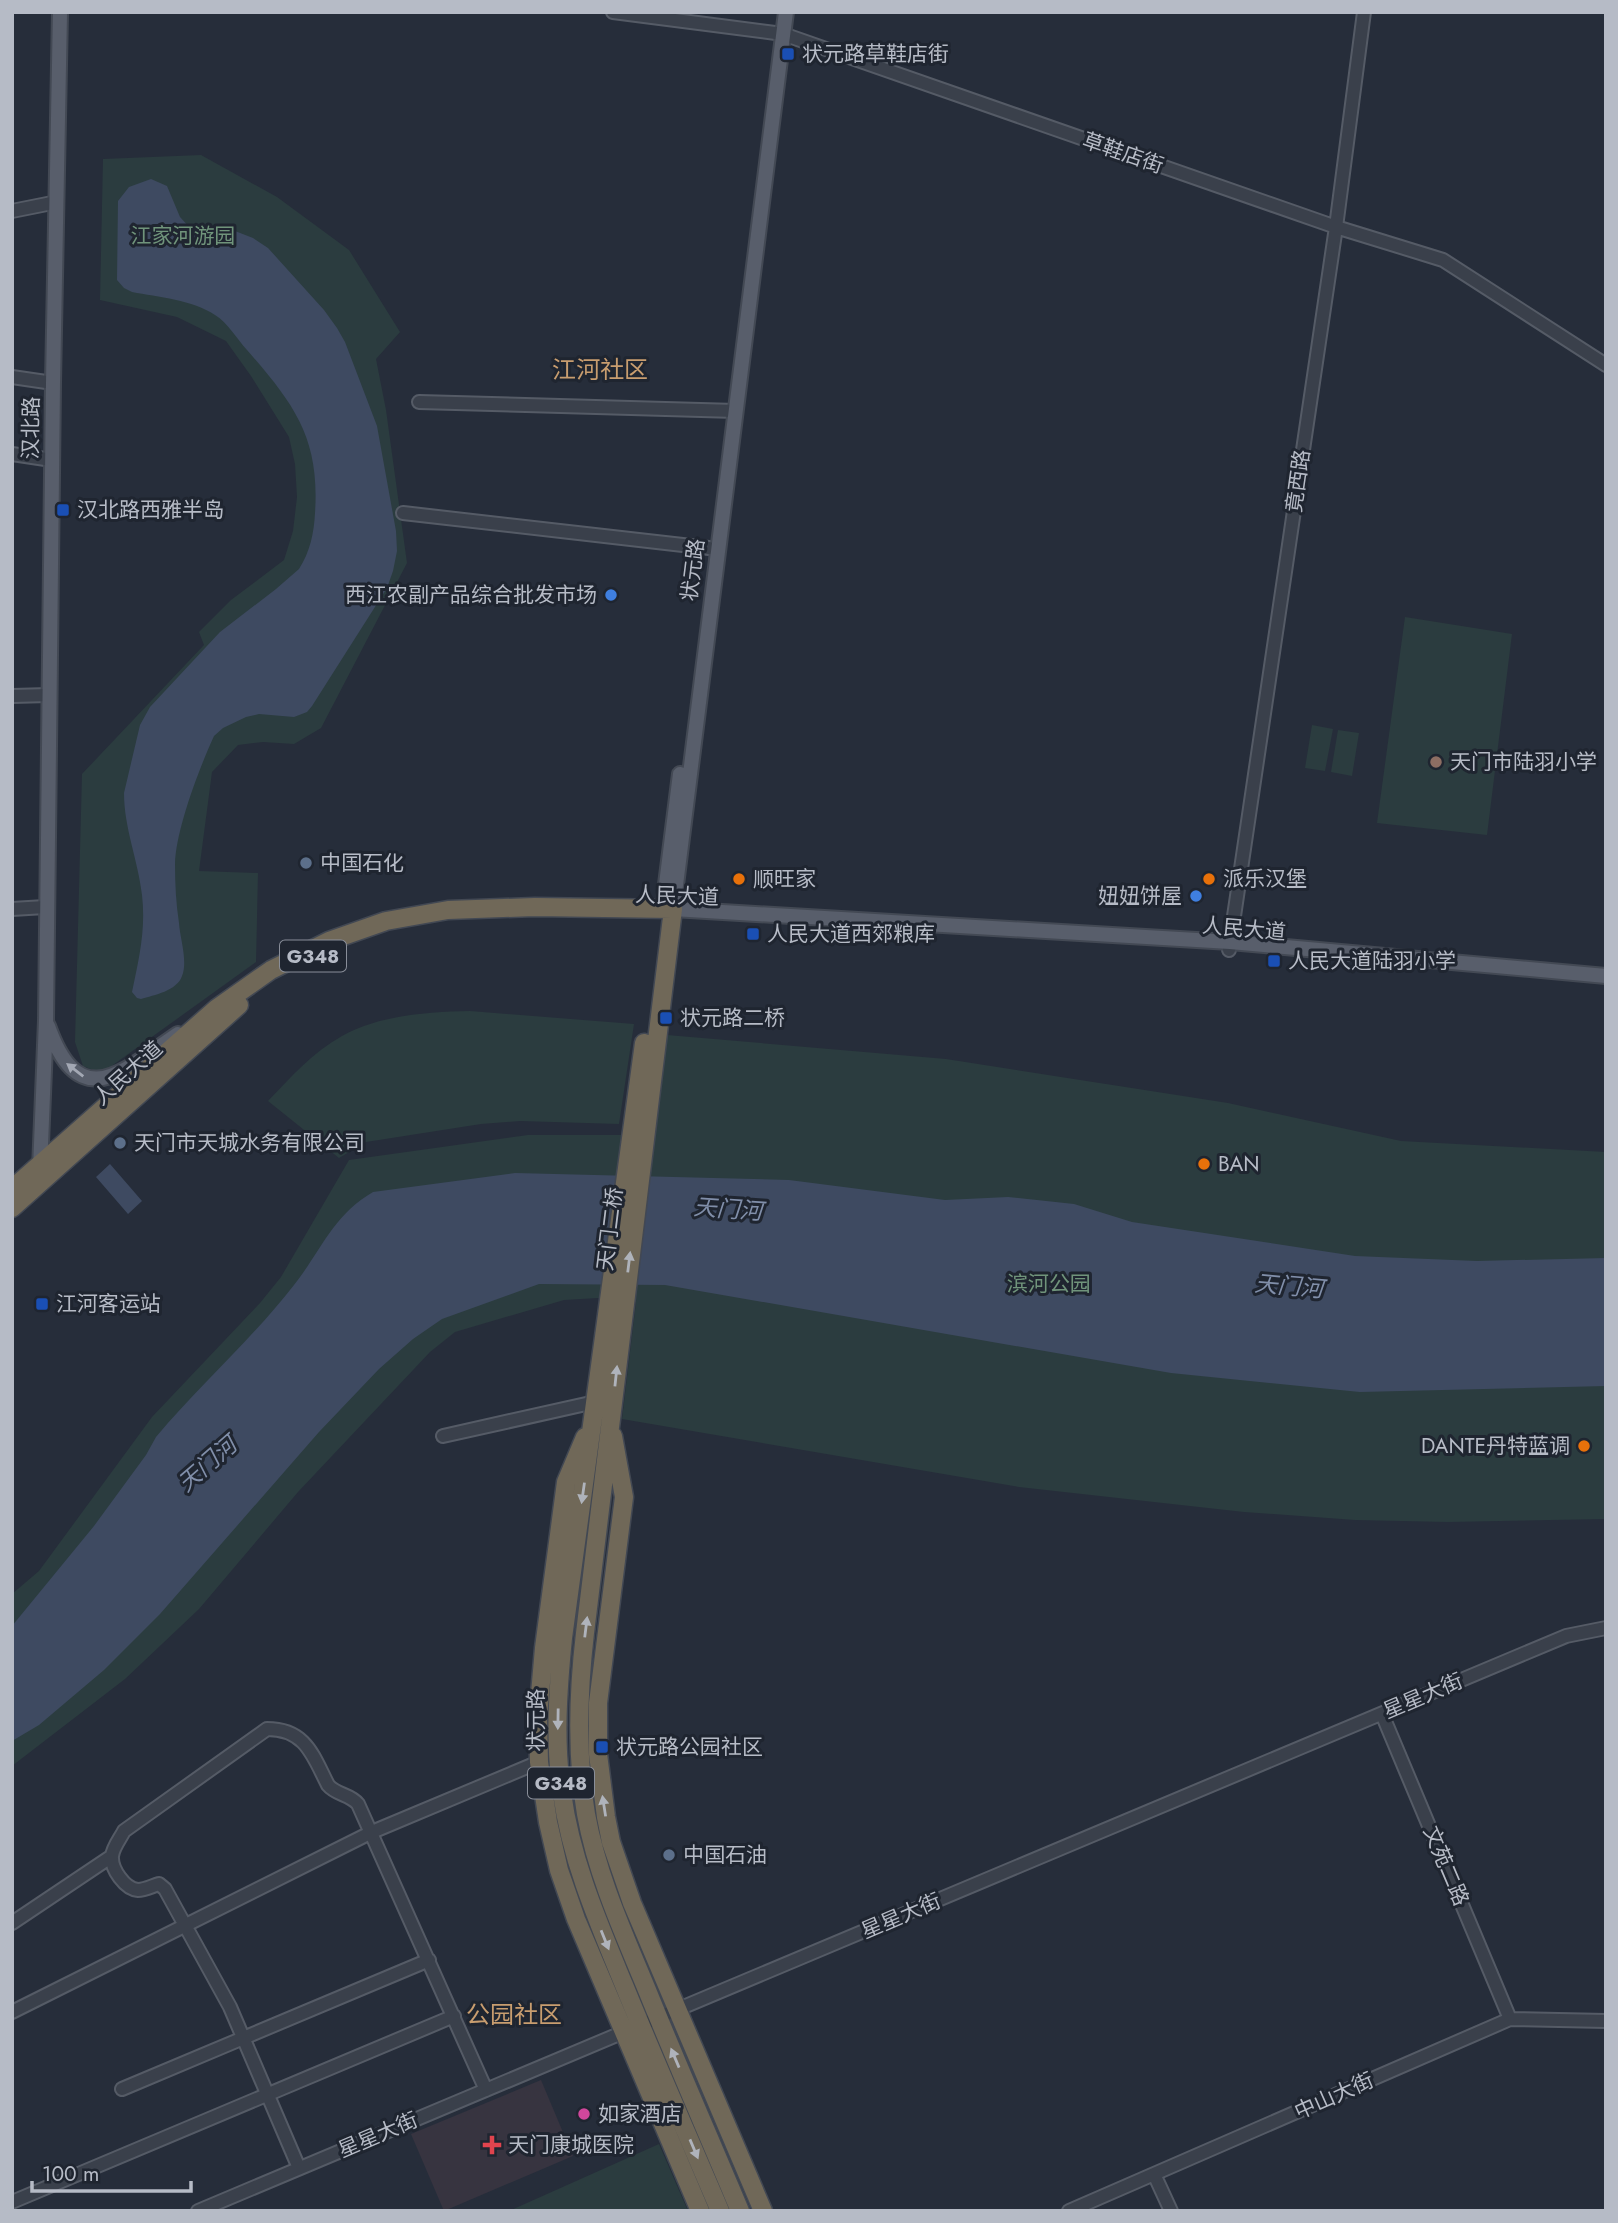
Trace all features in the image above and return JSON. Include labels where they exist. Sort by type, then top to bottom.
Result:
[{"type":"highway","name":"人民大道","points":[[12,1208],[40,1172],[217,1008],[242,989],[299,955],[348,933],[396,919],[448,910],[486,907],[667,913]]},
{"type":"highway","name":"人民大道","points":[[12,1189],[40,1172],[273,978],[332,946],[392,925],[450,916],[667,913]]},
{"type":"highway","name":"状元路","points":[[638,1134],[667,913]]},
{"type":"highway","name":"天门二桥","points":[[613,1329],[638,1134]]},
{"type":"highway","name":"状元路","points":[[613,1329],[595,1402],[601,1422],[581,1671],[581,1778],[592,1840],[604,1881],[658,2018],[740,2211]]},
{"type":"highway","name":"状元路","points":[[613,1329],[601,1422],[563,1638],[558,1726],[561,1791],[580,1872],[632,2029],[720,2211]]},
{"type":"highway","points":[[601,1422],[571,1468],[564,1497],[541,1674],[539,1762],[554,1848],[576,1919],[632,2029],[700,2211]]},
{"type":"highway","points":[[601,1422],[623,1482],[624,1497],[598,1703],[598,1754],[611,1839],[638,1916],[763,2211]]},
{"type":"highway","points":[[592,1840],[611,1839]]},
{"type":"highway","points":[[554,1848],[580,1872]]},
{"type":"highway","points":[[625,1937],[638,1916]]},
{"type":"main road","name":"汉北路","points":[[40,1172],[46,1020],[45,907],[60,12]]},
{"type":"main road","name":"状元路","points":[[776,12],[779,33]]},
{"type":"main road","name":"状元路","points":[[667,913],[779,33],[786,12]]},
{"type":"main road","name":"状元路","points":[[667,913],[709,548],[731,411]]},
{"type":"main road","name":"人民大道","points":[[667,913],[1230,946],[1606,976]]},
{"type":"main road","name":"人民大道","points":[[1230,946],[1606,985]]},
{"type":"main road","points":[[46,1020],[56,1049],[71,1070],[88,1079],[97,1079],[130,1066],[217,1008]]},
{"type":"street","name":"草鞋店街","points":[[612,12],[779,33],[1336,227],[1443,260],[1606,365]]},
{"type":"street","name":"竟西路","points":[[1230,946],[1336,227],[1364,12]]},
{"type":"street","points":[[12,211],[57,202]]},
{"type":"street","points":[[12,377],[53,383]]},
{"type":"street","points":[[419,402],[731,411]]},
{"type":"street","points":[[12,454],[52,460]]},
{"type":"street","points":[[403,513],[709,548]]},
{"type":"street","points":[[12,696],[49,695]]},
{"type":"street","points":[[12,909],[45,907]]},
{"type":"street","points":[[443,1436],[595,1402]]},
{"type":"street","name":"星星大街","points":[[198,2211],[1566,1636],[1606,1628]]},
{"type":"street","name":"文苑二路","points":[[1382,1714],[1510,2019]]},
{"type":"street","points":[[299,2168],[230,2007],[165,1889],[159,1884],[141,1890],[134,1889],[126,1884],[112,1863],[112,1856],[124,1831],[267,1729],[276,1729],[304,1741],[332,1790],[354,1798],[372,1832],[486,2090]]},
{"type":"street","points":[[12,2012],[372,1832],[539,1762]]},
{"type":"street","points":[[12,1923],[112,1856]]},
{"type":"street","points":[[122,2089],[429,1959]]},
{"type":"street","points":[[12,2202],[454,2016]]},
{"type":"street","name":"中山大街","points":[[1069,2211],[1510,2019],[1606,2021]]},
{"type":"street","points":[[1154,2174],[1171,2211]]},
{"type":"shaded area","name":"天门康城医院","points":[[541,2080],[573,2156],[444,2211],[411,2134]]},
{"type":"green space","name":"江家河游园","points":[[201,155],[277,197],[349,250],[400,332],[376,359],[386,410],[407,563],[321,728],[294,744],[263,742],[238,745],[212,772],[199,871],[258,873],[256,962],[106,1070],[98,1072],[83,1066],[75,1042],[82,774],[204,645],[199,632],[231,600],[284,560],[293,531],[297,497],[295,464],[289,437],[226,341],[177,317],[100,300],[103,159]]},
{"type":"green space","points":[[1405,617],[1512,634],[1487,835],[1377,823]]},
{"type":"green space","points":[[1312,725],[1333,729],[1325,771],[1305,768]]},
{"type":"green space","points":[[1338,730],[1359,733],[1352,776],[1331,772]]},
{"type":"green space","points":[[470,1011],[634,1024],[619,1124],[520,1121],[481,1124],[366,1142],[339,1158],[268,1101],[312,1057],[331,1042],[356,1029],[404,1016]]},
{"type":"green space","name":"滨河公园","points":[[667,1035],[946,1059],[1228,1103],[1401,1141],[1606,1152],[1606,1519],[1448,1522],[1355,1520],[1244,1512],[1019,1487],[622,1419],[636,1302],[598,1298],[564,1300],[455,1332],[430,1352],[298,1492],[199,1609],[125,1679],[12,1766],[12,1594],[39,1571],[152,1417],[260,1303],[281,1277],[349,1160],[528,1135],[655,1135]]},
{"type":"green space","points":[[659,2144],[688,2211],[509,2211]]},
{"type":"water","points":[[151,179],[167,186],[180,217],[191,229],[199,232],[235,231],[268,248],[337,328],[345,342],[377,426],[396,531],[397,551],[387,588],[307,712],[294,717],[259,714],[246,717],[223,728],[214,736],[189,799],[176,850],[176,894],[184,970],[179,981],[170,989],[141,999],[132,992],[142,932],[142,895],[126,819],[124,793],[140,725],[150,707],[220,632],[299,569],[312,535],[315,513],[313,463],[308,443],[290,406],[264,369],[215,315],[175,300],[132,292],[117,280],[118,201],[129,187]]},
{"type":"water","points":[[110,1164],[142,1201],[128,1214],[96,1177]]},
{"type":"water","name":"天门河","points":[[515,1173],[789,1180],[945,1200],[1008,1197],[1074,1204],[1132,1222],[1355,1256],[1477,1261],[1606,1258],[1606,1386],[1360,1392],[1171,1373],[665,1285],[539,1284],[442,1319],[413,1339],[379,1369],[319,1432],[160,1614],[104,1670],[39,1725],[12,1741],[12,1626],[94,1526],[156,1437],[278,1305],[348,1211],[373,1192]]},
{"type":"place","name":"状元路草鞋店街","points":[[788,54]]},
{"type":"place","name":"汉北路西雅半岛","points":[[63,510]]},
{"type":"place","name":"西江农副产品综合批发市场","points":[[611,595]]},
{"type":"place","name":"天门市陆羽小学","points":[[1436,762]]},
{"type":"place","name":"中国石化","points":[[306,863]]},
{"type":"place","name":"顺旺家","points":[[739,879]]},
{"type":"place","name":"派乐汉堡","points":[[1209,879]]},
{"type":"place","name":"妞妞饼屋","points":[[1196,896]]},
{"type":"place","name":"人民大道西郊粮库","points":[[753,934]]},
{"type":"place","name":"人民大道陆羽小学","points":[[1274,961]]},
{"type":"place","name":"状元路二桥","points":[[666,1018]]},
{"type":"place","name":"天门市天城水务有限公司","points":[[120,1143]]},
{"type":"place","name":"BAN","points":[[1204,1164]]},
{"type":"place","name":"江河客运站","points":[[42,1304]]},
{"type":"place","name":"DANTE丹特蓝调","points":[[1584,1446]]},
{"type":"place","name":"状元路公园社区","points":[[602,1747]]},
{"type":"place","name":"中国石油","points":[[669,1855]]},
{"type":"place","name":"如家酒店","points":[[584,2114]]},
{"type":"place","name":"天门康城医院","points":[[492,2145]]},
{"type":"district","name":"江河社区","points":[[600,369]]},
{"type":"district","name":"公园社区","points":[[514,2014]]}]
